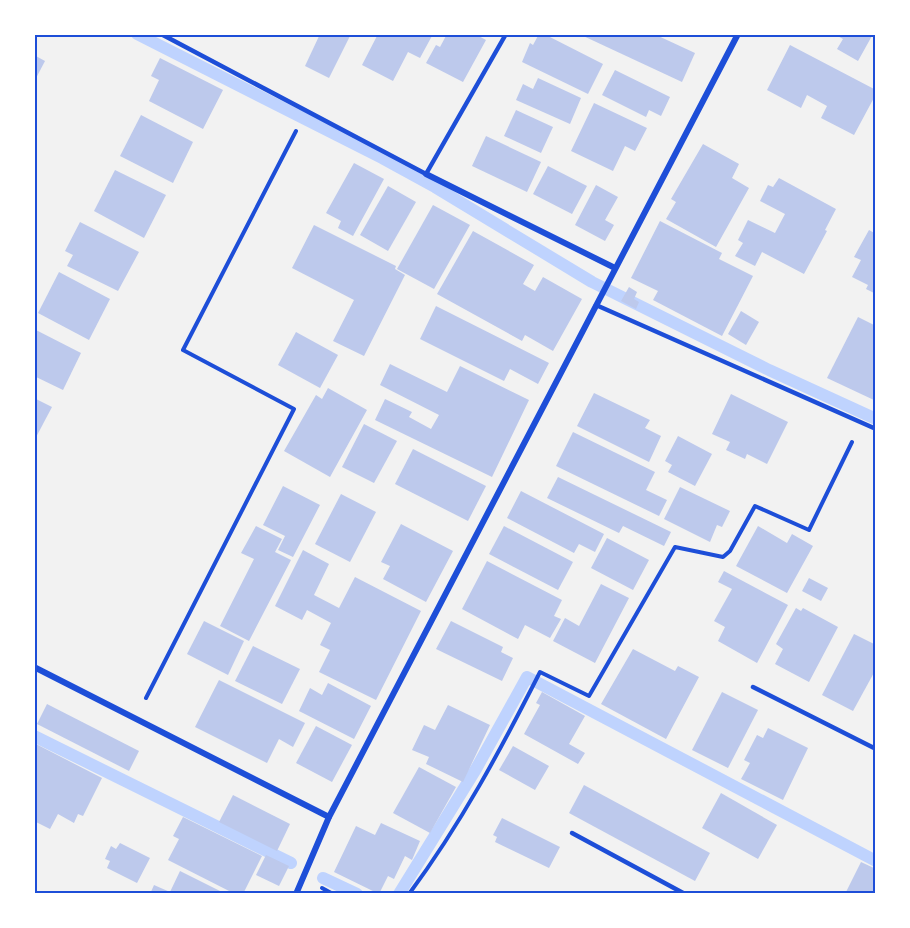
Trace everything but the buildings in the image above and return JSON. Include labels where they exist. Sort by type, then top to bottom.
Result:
[{"type":"street","points":[[296,894],[328,817],[738,34]]},
{"type":"street","points":[[426,174],[615,268]]},
{"type":"street","points":[[34,667],[136,717],[328,817]]},
{"type":"lane","points":[[161,34],[426,174],[506,34]]},
{"type":"lane","points":[[596,305],[876,429]]},
{"type":"lane","points":[[753,687],[876,749]]},
{"type":"lane","points":[[572,833],[685,894]]},
{"type":"path","points":[[136,717],[294,409],[183,350],[300,124]]},
{"type":"path","points":[[410,894],[472,798],[540,672],[589,696],[675,547],[723,557],[730,551],[755,506],[808,530],[861,422]]},
{"type":"waterway","points":[[137,34],[382,158],[435,187],[592,282],[769,370],[876,419]]},
{"type":"waterway","points":[[399,894],[476,769],[527,677],[876,861]]},
{"type":"waterway","points":[[34,736],[291,863]]},
{"type":"waterway","points":[[323,878],[357,894]]}]
